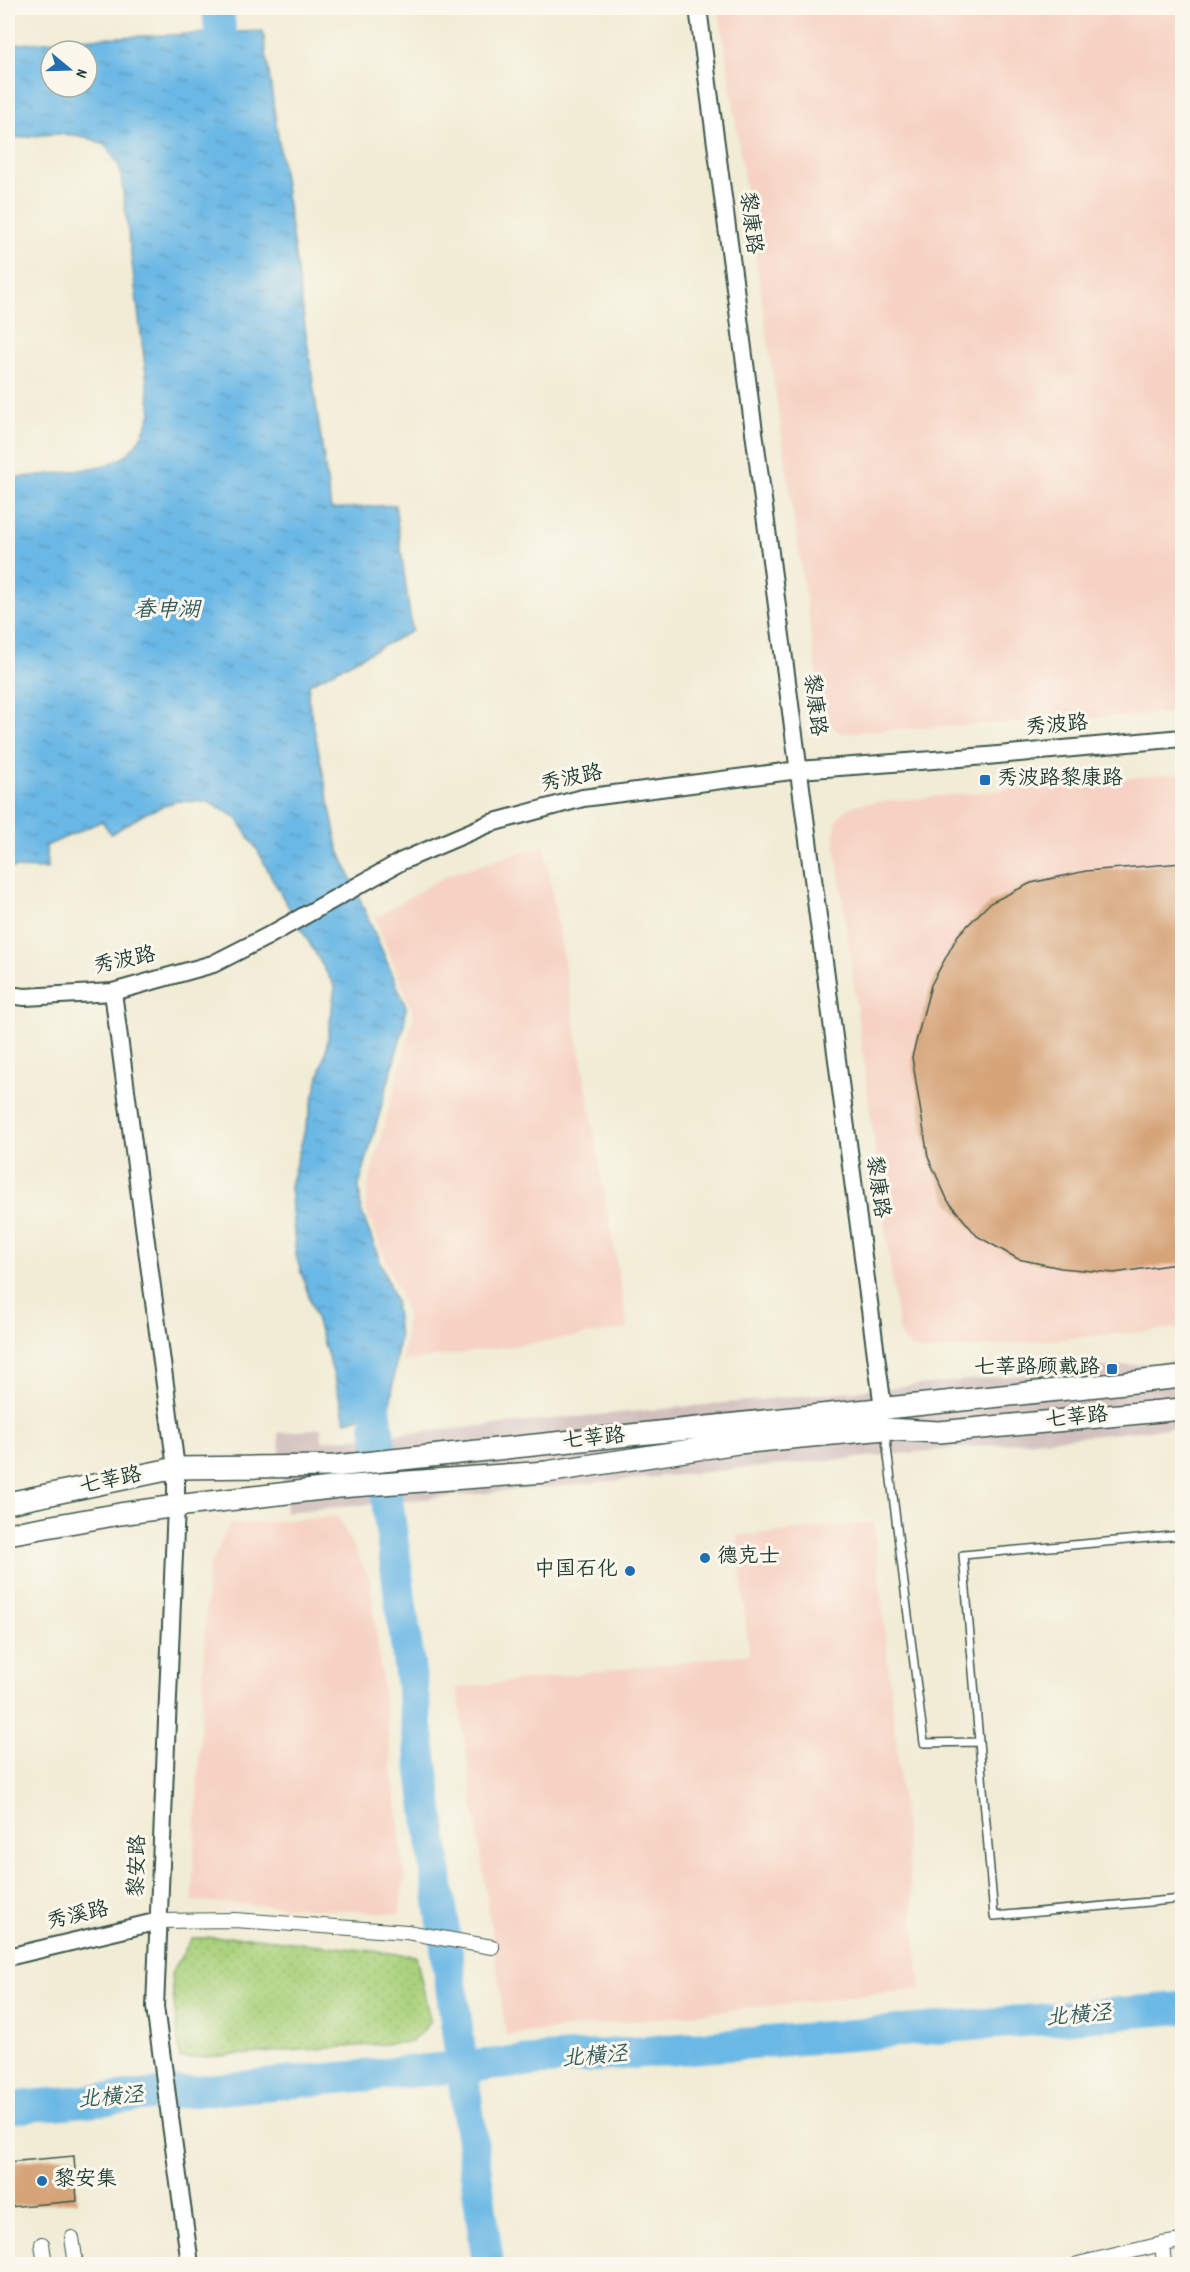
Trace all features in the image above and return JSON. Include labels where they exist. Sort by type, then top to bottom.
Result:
[{"type":"main road","name":"七莘路","points":[[8,1534],[176,1506],[339,1487],[546,1472],[884,1419],[1182,1377]]},
{"type":"main road","name":"七莘路","points":[[8,1503],[176,1468],[336,1466],[547,1445],[884,1419],[939,1432],[1182,1409]]},
{"type":"street","name":"黎康路","points":[[698,8],[884,1419]]},
{"type":"street","name":"秀波路","points":[[8,995],[25,997],[113,992],[213,964],[402,861],[491,823],[583,798],[799,770],[1182,738]]},
{"type":"street","name":"黎安路","points":[[113,992],[176,1468],[155,2007],[190,2265]]},
{"type":"street","points":[[159,1922],[235,1920],[407,1932],[492,1947]]},
{"type":"street","name":"秀溪路","points":[[8,1957],[159,1922]]},
{"type":"street","points":[[72,2238],[76,2265]]},
{"type":"street","points":[[1078,2265],[1182,2241]]},
{"type":"street","points":[[42,2244],[45,2265]]},
{"type":"street","points":[[1162,2244],[1164,2265]]},
{"type":"lane","points":[[884,1419],[924,1743],[979,1742]]},
{"type":"lane","points":[[1182,1535],[963,1555],[994,1916],[1182,1899]]},
{"type":"shaded area","points":[[719,8],[1182,8],[1182,712],[840,733],[823,718]]},
{"type":"shaded area","points":[[1182,773],[1182,1328],[924,1352],[912,1348],[903,1340],[898,1326],[834,835],[837,820],[846,809],[858,804]]},
{"type":"shaded area","points":[[544,845],[628,1329],[402,1362],[407,1314],[365,1207],[369,1182],[414,1015],[375,918],[447,875]]},
{"type":"shaded area","points":[[1182,1360],[1182,1427],[286,1512],[278,1433],[321,1428],[322,1441]]},
{"type":"shaded area","points":[[338,1516],[370,1580],[405,1876],[399,1914],[192,1901],[208,1571],[229,1525]]},
{"type":"shaded area","points":[[874,1522],[921,1989],[506,2035],[457,1688],[749,1654],[737,1536]]},
{"type":"green space","points":[[247,1937],[416,1956],[430,2020],[423,2031],[411,2042],[180,2059],[171,1974],[192,1938]]},
{"type":"water","name":"春申湖","points":[[263,31],[331,509],[395,505],[412,631],[309,684],[308,698],[338,848],[406,1006],[404,1026],[359,1186],[361,1210],[395,1301],[399,1337],[390,1409],[345,1421],[333,1372],[296,1256],[290,1186],[326,1050],[335,987],[258,851],[236,817],[208,802],[176,801],[146,813],[111,834],[102,821],[46,846],[47,869],[8,868],[8,478],[69,472],[116,461],[125,456],[138,442],[151,413],[120,168],[104,145],[93,139],[57,134],[8,139],[8,45],[39,42],[39,99],[99,99],[99,39],[81,39]]},
{"type":"building","points":[[1182,863],[1182,1263],[1114,1273],[1061,1268],[1018,1259],[977,1236],[948,1201],[928,1157],[912,1057],[931,985],[958,935],[990,903],[1031,883],[1086,871]]},
{"type":"building","name":"黎安集","points":[[74,2156],[77,2201],[8,2207],[8,2162]]},
{"type":"waterway","points":[[218,8],[224,75]]},
{"type":"waterway","points":[[370,1370],[488,2264]]},
{"type":"waterway","name":"北横泾","points":[[8,2108],[461,2067],[1182,2008]]},
{"type":"place","name":"秀波路黎康路","points":[[985,780]]},
{"type":"place","name":"七莘路顾戴路","points":[[1112,1369]]},
{"type":"place","name":"德克士","points":[[705,1558]]},
{"type":"place","name":"中国石化","points":[[630,1571]]},
{"type":"place","name":"黎安集","points":[[42,2181]]}]
